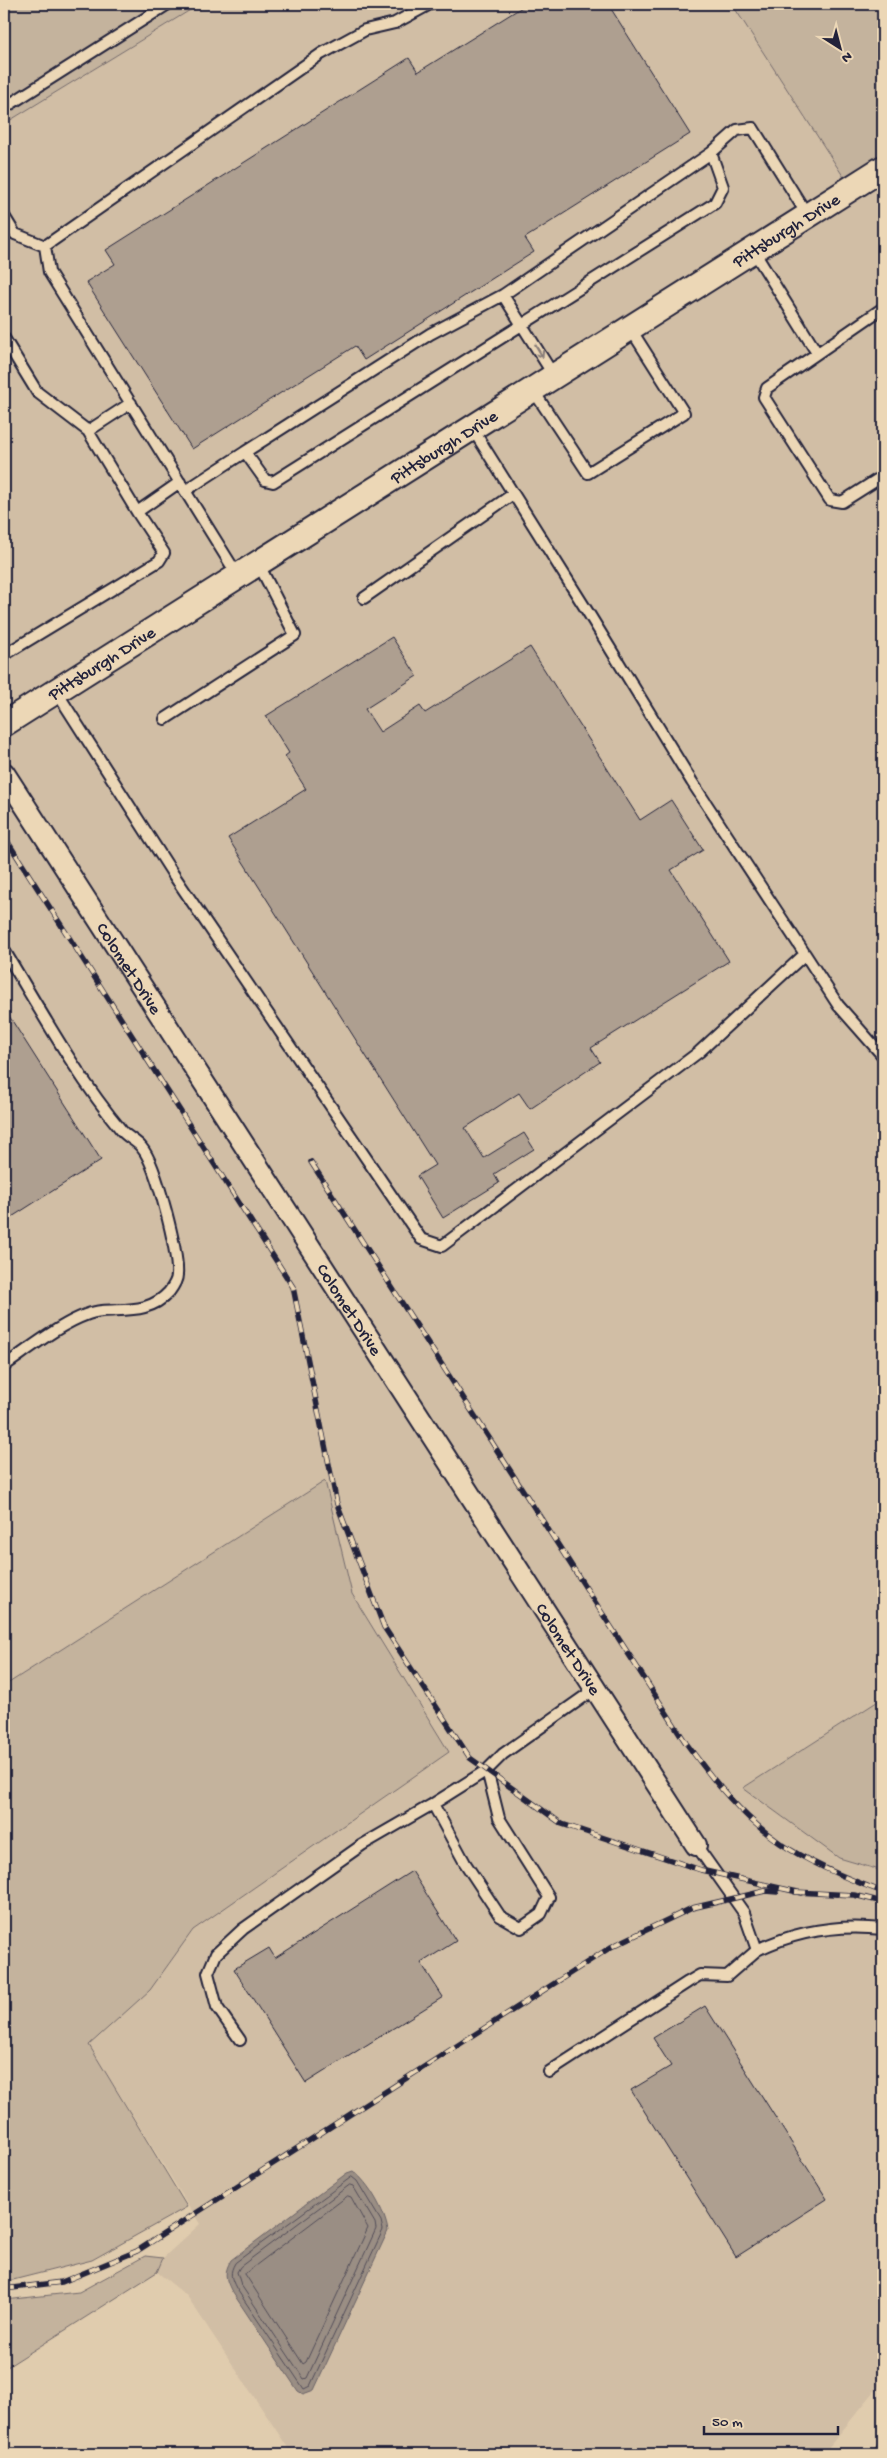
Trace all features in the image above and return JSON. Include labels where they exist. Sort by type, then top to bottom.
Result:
[{"type":"street","name":"Pittsburgh Drive","points":[[4,724],[883,168]]},
{"type":"street","name":"Colomet Drive","points":[[4,773],[696,1845]]},
{"type":"lane","points":[[4,108],[168,4]]},
{"type":"lane","points":[[45,246],[321,54],[365,30],[395,24],[430,4]]},
{"type":"lane","points":[[137,512],[245,452],[430,334],[503,295],[711,153],[737,130],[753,128],[808,216]]},
{"type":"lane","points":[[245,452],[265,480],[273,482],[524,326],[715,203],[722,187],[711,153]]},
{"type":"lane","points":[[4,216],[15,234],[45,246]]},
{"type":"lane","points":[[45,246],[49,272],[182,486],[248,570],[295,635],[165,719]]},
{"type":"lane","points":[[753,250],[817,353]]},
{"type":"lane","points":[[503,295],[554,376]]},
{"type":"lane","points":[[883,308],[767,388],[764,397],[830,500],[842,502],[883,476]]},
{"type":"lane","points":[[533,390],[588,473],[684,413],[630,328]]},
{"type":"lane","points":[[4,338],[37,392],[88,431],[164,553],[159,561],[4,655]]},
{"type":"lane","points":[[88,431],[130,403]]},
{"type":"lane","points":[[472,428],[692,782],[838,1005],[883,1056]]},
{"type":"lane","points":[[364,598],[513,494]]},
{"type":"lane","points":[[56,691],[173,874],[421,1239],[435,1244],[442,1246],[699,1052],[806,954]]},
{"type":"lane","points":[[4,950],[81,1075],[123,1133],[143,1148],[158,1186],[175,1250],[177,1266],[177,1277],[169,1292],[148,1307],[124,1312],[101,1311],[69,1323],[4,1366]]},
{"type":"lane","points":[[240,2040],[217,2007],[208,1973],[216,1954],[243,1929],[362,1845],[487,1770],[502,1754],[595,1689]]},
{"type":"lane","points":[[433,1804],[465,1863],[500,1916],[521,1928],[541,1914],[549,1897],[500,1818],[487,1770]]},
{"type":"lane","points":[[696,1845],[744,1914],[757,1950]]},
{"type":"lane","points":[[549,2072],[700,1975],[727,1976],[757,1950],[782,1938],[830,1928],[883,1928]]},
{"type":"shaded area","points":[[4,4],[200,4],[4,124]]},
{"type":"shaded area","points":[[200,4],[732,4],[845,179],[883,180],[883,1698],[744,1788],[839,1858],[883,1871],[883,2381],[823,2454],[292,2454],[187,2296],[157,2272],[163,2258],[200,2224],[89,2045],[150,1990],[193,1930],[449,1752],[352,1594],[325,1482],[4,1686],[4,124]]},
{"type":"shaded area","points":[[732,4],[883,4],[883,155],[845,179]]},
{"type":"shaded area","points":[[325,1481],[352,1594],[449,1752],[193,1930],[150,1990],[89,2045],[187,2207],[92,2260],[13,2280],[4,2280],[4,1686]]},
{"type":"shaded area","points":[[883,1698],[883,1871],[839,1858],[743,1788]]},
{"type":"shaded area","points":[[145,2256],[163,2258],[157,2272],[4,2369],[4,2300],[79,2292]]},
{"type":"water","points":[[353,2171],[365,2183],[375,2198],[384,2215],[388,2231],[314,2390],[303,2394],[298,2391],[231,2290],[226,2272],[231,2260],[347,2173]]},
{"type":"building","points":[[527,4],[608,4],[690,134],[525,238],[534,252],[364,360],[355,346],[192,449],[86,282],[115,264],[106,250],[409,58],[418,72]]},
{"type":"building","points":[[392,637],[417,676],[365,709],[380,732],[420,706],[425,713],[530,647],[640,820],[671,800],[703,850],[671,870],[729,961],[591,1048],[600,1062],[530,1109],[519,1093],[465,1128],[484,1158],[524,1133],[534,1149],[494,1174],[499,1183],[443,1218],[417,1176],[435,1165],[228,838],[306,789],[285,756],[289,753],[266,716]]},
{"type":"building","points":[[4,1008],[101,1160],[4,1222]]},
{"type":"building","points":[[412,1871],[456,1941],[421,1963],[443,1997],[306,2083],[234,1969],[269,1948],[275,1958]]},
{"type":"building","points":[[705,2006],[827,2199],[736,2257],[631,2090],[671,2066],[653,2038]]},
{"type":"railway","points":[[4,836],[293,1287],[337,1504],[384,1627],[470,1758],[562,1824],[701,1870],[802,1893]]},
{"type":"railway","points":[[311,1162],[686,1743],[707,1771],[753,1822],[780,1843],[804,1858],[883,1892]]},
{"type":"railway","points":[[4,2289],[62,2282],[137,2251],[611,1947],[692,1908],[765,1891],[777,1892]]},
{"type":"railway","points":[[795,1892],[854,1895],[883,1902]]},
{"type":"railway","points":[[874,2454],[883,2442]]}]
